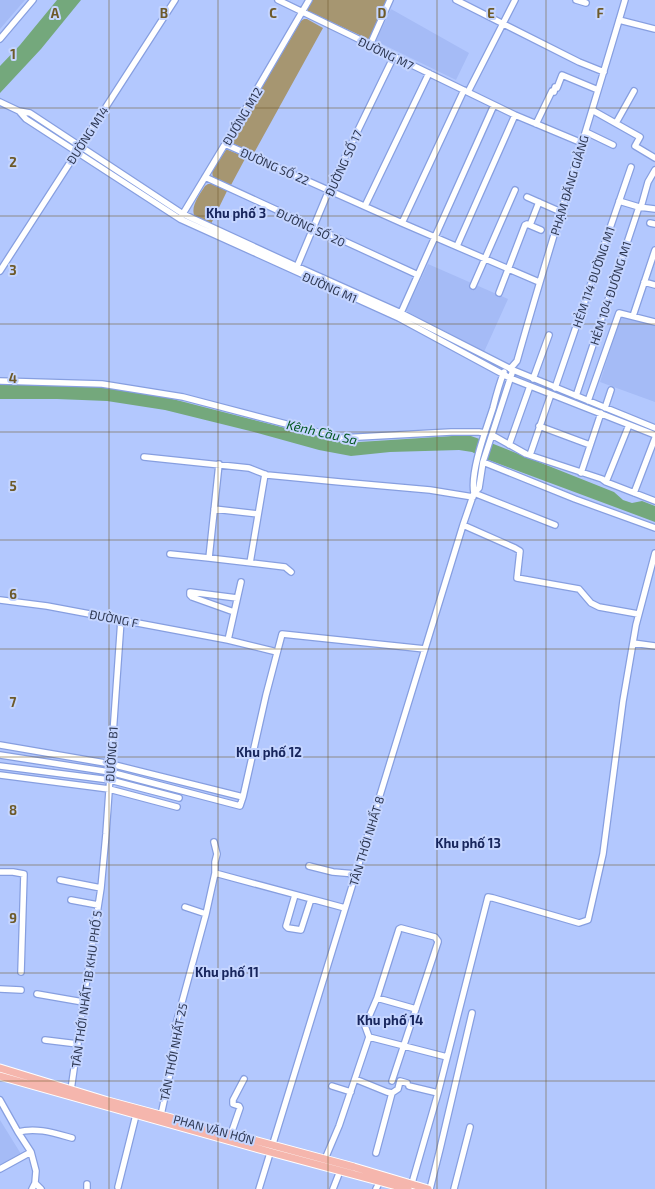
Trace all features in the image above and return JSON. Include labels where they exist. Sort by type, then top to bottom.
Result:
[{"type":"main road","name":"PHAN VĂN HỚN","points":[[0,1068],[71,1090],[231,1134],[271,1149],[340,1171],[380,1181],[429,1189]]},
{"type":"main road","name":"PHAN VĂN HỚN","points":[[0,1076],[136,1115],[271,1149],[325,1159],[410,1186]]},
{"type":"street","points":[[0,39],[33,0]]},
{"type":"street","name":"ĐƯỜNG M14","points":[[0,271],[175,0]]},
{"type":"street","name":"ĐƯỜNG M7","points":[[278,0],[515,115],[582,143]]},
{"type":"street","name":"ĐƯỚNG M12","points":[[181,216],[309,0]]},
{"type":"street","points":[[370,45],[390,0]]},
{"type":"street","points":[[456,0],[579,62],[604,72]]},
{"type":"street","points":[[402,223],[466,91],[504,24],[515,0]]},
{"type":"street","points":[[576,0],[586,3]]},
{"type":"street","name":"PHẠM ĐĂNG GIẢNG","points":[[480,461],[485,433],[503,375],[517,360],[539,282],[586,132],[625,0]]},
{"type":"street","points":[[619,20],[655,29]]},
{"type":"street","name":"ĐƯỜNG SỐ 17","points":[[296,269],[329,190],[394,56]]},
{"type":"street","points":[[365,206],[429,73]]},
{"type":"street","points":[[536,124],[552,91],[554,92],[555,88],[558,88],[562,75],[598,90]]},
{"type":"street","points":[[616,123],[634,91]]},
{"type":"street","name":"ĐƯỜNG M1","points":[[0,102],[19,111],[30,113],[181,216]]},
{"type":"street","points":[[400,316],[494,105]]},
{"type":"street","points":[[592,110],[640,137],[635,146],[653,157]]},
{"type":"street","name":"ĐƯỜNG M1","points":[[19,111],[26,119],[181,216],[400,316],[510,369],[655,428]]},
{"type":"street","points":[[457,246],[515,115]]},
{"type":"street","points":[[586,132],[613,145]]},
{"type":"street","name":"ĐƯỜNG SỐ 22","points":[[225,144],[539,282]]},
{"type":"street","name":"HẺM 114 ĐƯỜNG M1","points":[[555,388],[631,167]]},
{"type":"street","name":"HẺM 104 ĐƯỜNG M1","points":[[576,396],[648,182],[655,170]]},
{"type":"street","name":"ĐƯỜNG SỐ 20","points":[[204,177],[418,275]]},
{"type":"street","points":[[473,286],[515,190]]},
{"type":"street","points":[[527,197],[561,212]]},
{"type":"street","points":[[619,201],[640,207],[655,209]]},
{"type":"street","points":[[530,225],[539,202]]},
{"type":"street","points":[[499,293],[526,225],[530,225],[541,230]]},
{"type":"street","points":[[633,316],[655,250]]},
{"type":"street","points":[[644,282],[655,285]]},
{"type":"street","points":[[588,401],[619,313],[655,322]]},
{"type":"street","name":"ĐƯỜNG M1","points":[[400,316],[503,375],[629,424],[655,436]]},
{"type":"street","points":[[533,379],[549,335]]},
{"type":"street","name":"PHẠM ĐĂNG GIẢNG","points":[[480,461],[492,435],[510,378],[510,369]]},
{"type":"street","points":[[0,381],[102,384],[183,397],[340,438],[451,432],[485,433]]},
{"type":"street","points":[[510,445],[530,386]]},
{"type":"street","points":[[605,408],[611,390]]},
{"type":"street","points":[[530,455],[551,394]]},
{"type":"street","points":[[581,473],[601,413]]},
{"type":"street","points":[[606,482],[629,424]]},
{"type":"street","points":[[539,426],[590,445]]},
{"type":"street","points":[[492,435],[530,455],[602,479],[606,482],[655,501]]},
{"type":"street","points":[[634,493],[655,436]]},
{"type":"street","points":[[144,457],[249,468],[265,474],[474,495],[555,525]]},
{"type":"street","points":[[480,461],[575,499],[655,528]]},
{"type":"street","name":"TÂN THỚI NHẤT 8","points":[[259,1189],[463,525],[474,495],[479,488],[480,461]]},
{"type":"street","points":[[209,558],[219,464]]},
{"type":"street","points":[[250,563],[265,474]]},
{"type":"street","points":[[214,509],[258,514]]},
{"type":"street","points":[[463,525],[520,551],[517,578],[579,589],[591,603],[599,608],[638,614]]},
{"type":"street","points":[[410,1186],[438,1093],[488,897],[579,923],[588,920],[602,854],[632,642],[655,553]]},
{"type":"street","points":[[170,554],[285,567],[290,572]]},
{"type":"street","points":[[228,640],[241,582]]},
{"type":"street","points":[[234,612],[192,597],[190,592],[237,598]]},
{"type":"street","name":"ĐƯỜNG F","points":[[0,600],[47,606],[228,640],[277,652]]},
{"type":"street","name":"ĐƯỜNG B1","points":[[101,888],[121,620]]},
{"type":"street","points":[[0,755],[110,772],[240,806],[282,634],[425,649]]},
{"type":"street","points":[[632,642],[655,646]]},
{"type":"street","points":[[0,745],[111,764],[243,797]]},
{"type":"street","points":[[0,766],[110,780],[179,798]]},
{"type":"street","points":[[0,775],[109,789],[177,807]]},
{"type":"street","name":"TÂN THỚI NHẤT 25","points":[[161,1115],[172,1064],[176,1024],[206,914],[215,873],[217,854],[214,842]]},
{"type":"street","points":[[309,866],[333,872],[356,874]]},
{"type":"street","points":[[0,872],[24,874],[21,972]]},
{"type":"street","points":[[215,873],[345,908]]},
{"type":"street","points":[[60,880],[101,888]]},
{"type":"street","name":"TÂN THỚI NHẤT 1B KHU PHỐ 5","points":[[71,1090],[101,888]]},
{"type":"street","points":[[295,895],[286,926],[288,928],[300,930],[311,899]]},
{"type":"street","points":[[71,900],[98,905]]},
{"type":"street","points":[[185,907],[206,914]]},
{"type":"street","points":[[325,1159],[340,1126],[369,1037],[365,1026],[377,998],[399,929],[404,928],[435,937],[438,941],[392,1081]]},
{"type":"street","points":[[0,988],[21,990]]},
{"type":"street","points":[[37,994],[83,1002]]},
{"type":"street","points":[[377,998],[416,1009]]},
{"type":"street","points":[[429,1189],[472,1013]]},
{"type":"street","points":[[369,1037],[446,1057]]},
{"type":"street","points":[[45,1040],[78,1044]]},
{"type":"street","points":[[231,1134],[240,1108],[234,1104],[233,1100],[244,1079]]},
{"type":"street","points":[[355,1079],[392,1093]]},
{"type":"street","points":[[376,1153],[392,1093],[398,1089],[400,1081],[438,1093]]},
{"type":"street","points":[[332,1086],[351,1092]]},
{"type":"street","points":[[0,1100],[31,1152],[36,1171],[32,1189]]},
{"type":"street","points":[[118,1187],[136,1115]]},
{"type":"street","points":[[454,1189],[470,1127]]},
{"type":"street","points":[[18,1132],[25,1130],[47,1131],[72,1138]]},
{"type":"street","points":[[0,1169],[31,1152]]},
{"type":"street","points":[[333,1189],[340,1171]]},
{"type":"street","points":[[376,1189],[380,1181]]},
{"type":"street","points":[[34,1182],[41,1189]]},
{"type":"shaded area","points":[[0,0],[25,0],[0,29]]},
{"type":"shaded area","points":[[57,0],[81,0],[41,49],[0,93],[0,66],[20,45]]},
{"type":"shaded area","points":[[312,0],[389,0],[371,37],[368,39],[308,11],[307,9]]},
{"type":"shaded area","points":[[391,9],[469,53],[456,80],[376,41]]},
{"type":"shaded area","points":[[307,19],[323,28],[254,153],[234,144],[232,142],[232,138],[301,21]]},
{"type":"shaded area","points":[[226,150],[246,157],[231,185],[213,178],[212,171]]},
{"type":"shaded area","points":[[208,184],[212,184],[227,191],[211,224],[194,215],[193,211],[196,200]]},
{"type":"shaded area","points":[[428,264],[508,299],[484,352],[406,311]]},
{"type":"shaded area","points":[[621,315],[655,325],[655,402],[600,382]]},
{"type":"shaded area","points":[[0,384],[104,387],[157,395],[344,443],[468,435],[614,492],[623,500],[632,503],[642,501],[655,506],[655,522],[486,459],[472,452],[459,450],[390,452],[351,456],[319,450],[165,410],[107,401],[0,399]]},
{"type":"shaded area","points":[[0,1120],[21,1154],[5,1163],[0,1164]]},
{"type":"district","name":"Khu phố 3","points":[[236,213]]},
{"type":"district","name":"Khu phố 12","points":[[269,752]]},
{"type":"district","name":"Khu phố 13","points":[[468,843]]},
{"type":"district","name":"Khu phố 11","points":[[227,972]]},
{"type":"district","name":"Khu phố 14","points":[[390,1020]]},
{"type":"water label","name":"Kênh Cầu Sa","points":[[322,432]]}]
